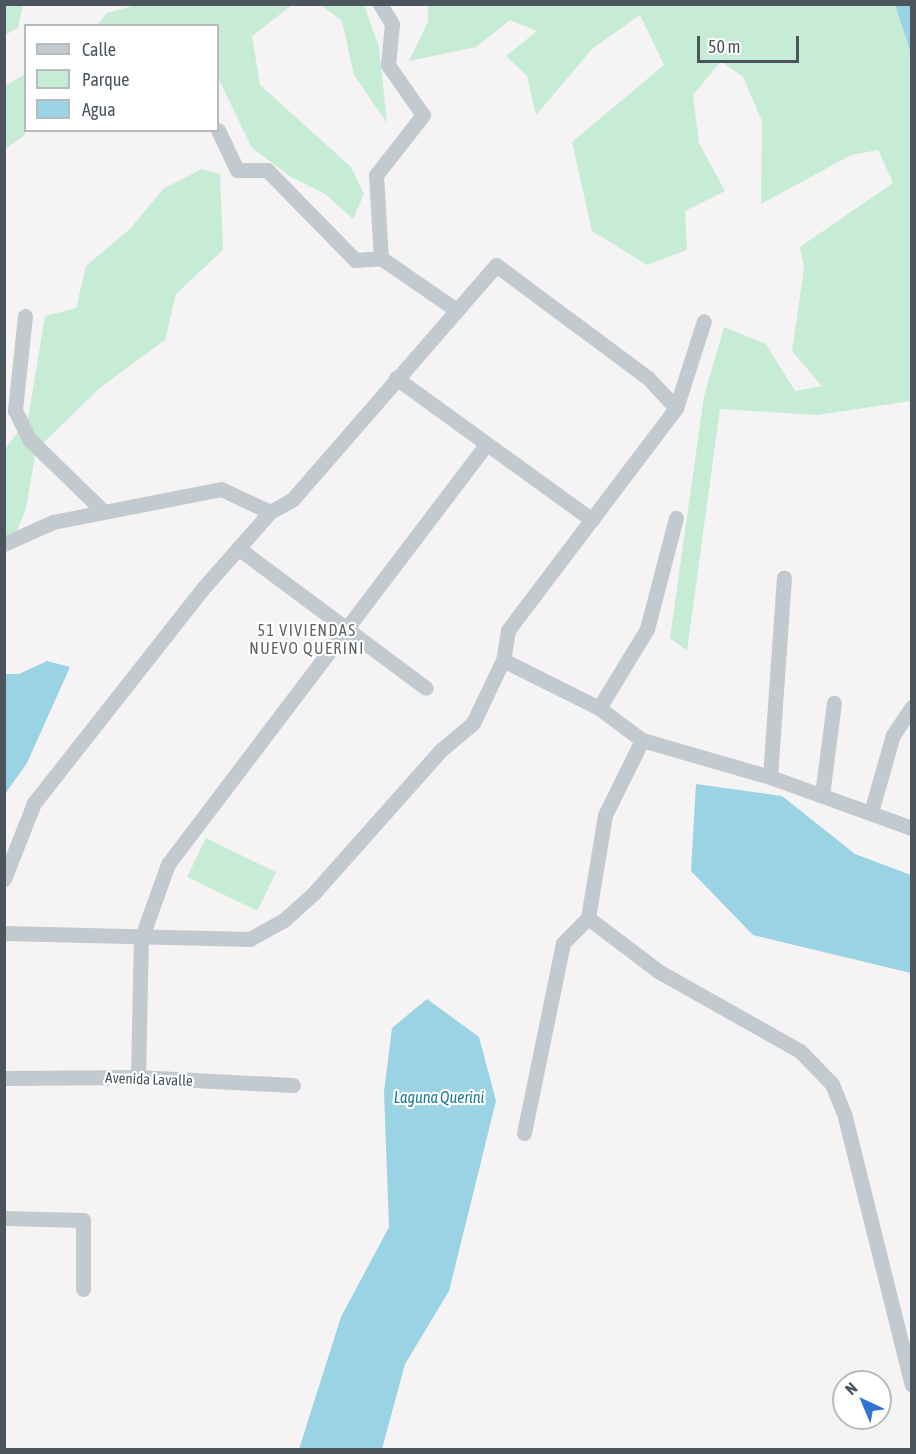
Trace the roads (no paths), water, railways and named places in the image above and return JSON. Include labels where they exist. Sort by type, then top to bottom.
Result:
[{"type":"street","points":[[380,4],[392,24],[388,65],[423,115],[376,175],[381,258]]},
{"type":"street","points":[[219,131],[237,170],[267,170],[355,260],[381,258],[455,309]]},
{"type":"street","points":[[4,879],[34,803],[238,548],[270,512],[291,500],[455,309],[496,265],[648,378],[676,408]]},
{"type":"street","points":[[25,316],[15,410],[29,439],[103,511]]},
{"type":"street","points":[[4,933],[141,939],[250,939],[284,920],[314,893],[440,751],[472,723],[503,660],[508,630],[676,408],[704,321]]},
{"type":"street","points":[[396,378],[485,446],[592,520]]},
{"type":"street","points":[[138,1077],[141,939],[168,864],[485,446]]},
{"type":"street","points":[[4,544],[53,522],[221,489],[270,512]]},
{"type":"street","points":[[599,708],[647,628],[676,518]]},
{"type":"street","points":[[238,548],[348,626],[426,688]]},
{"type":"street","points":[[770,777],[784,577]]},
{"type":"street","points":[[503,660],[599,708],[642,740],[770,777],[912,828]]},
{"type":"street","points":[[822,795],[834,703]]},
{"type":"street","points":[[871,812],[893,735],[912,707]]},
{"type":"street","points":[[524,1133],[563,943],[588,918],[605,815],[642,740]]},
{"type":"street","points":[[588,918],[658,971],[759,1024],[800,1051],[832,1084],[844,1113],[912,1385]]},
{"type":"street","name":"Avenida Lavalle","points":[[4,1078],[138,1077],[293,1085]]},
{"type":"street","points":[[4,1218],[84,1220],[83,1289]]},
{"type":"water","points":[[895,5],[911,5],[911,53]]},
{"type":"water","points":[[47,661],[70,667],[27,763],[5,794],[5,674],[19,674]]},
{"type":"water","points":[[696,784],[782,796],[855,854],[911,875],[911,973],[753,935],[691,871]]},
{"type":"water","name":"Laguna Querini","points":[[427,999],[479,1037],[496,1101],[449,1291],[405,1364],[382,1449],[299,1449],[341,1317],[389,1227],[384,1092],[392,1028]]},
{"type":"district","name":"51 VIVIENDAS NUEVO QUERINI","points":[[307,639]]}]
